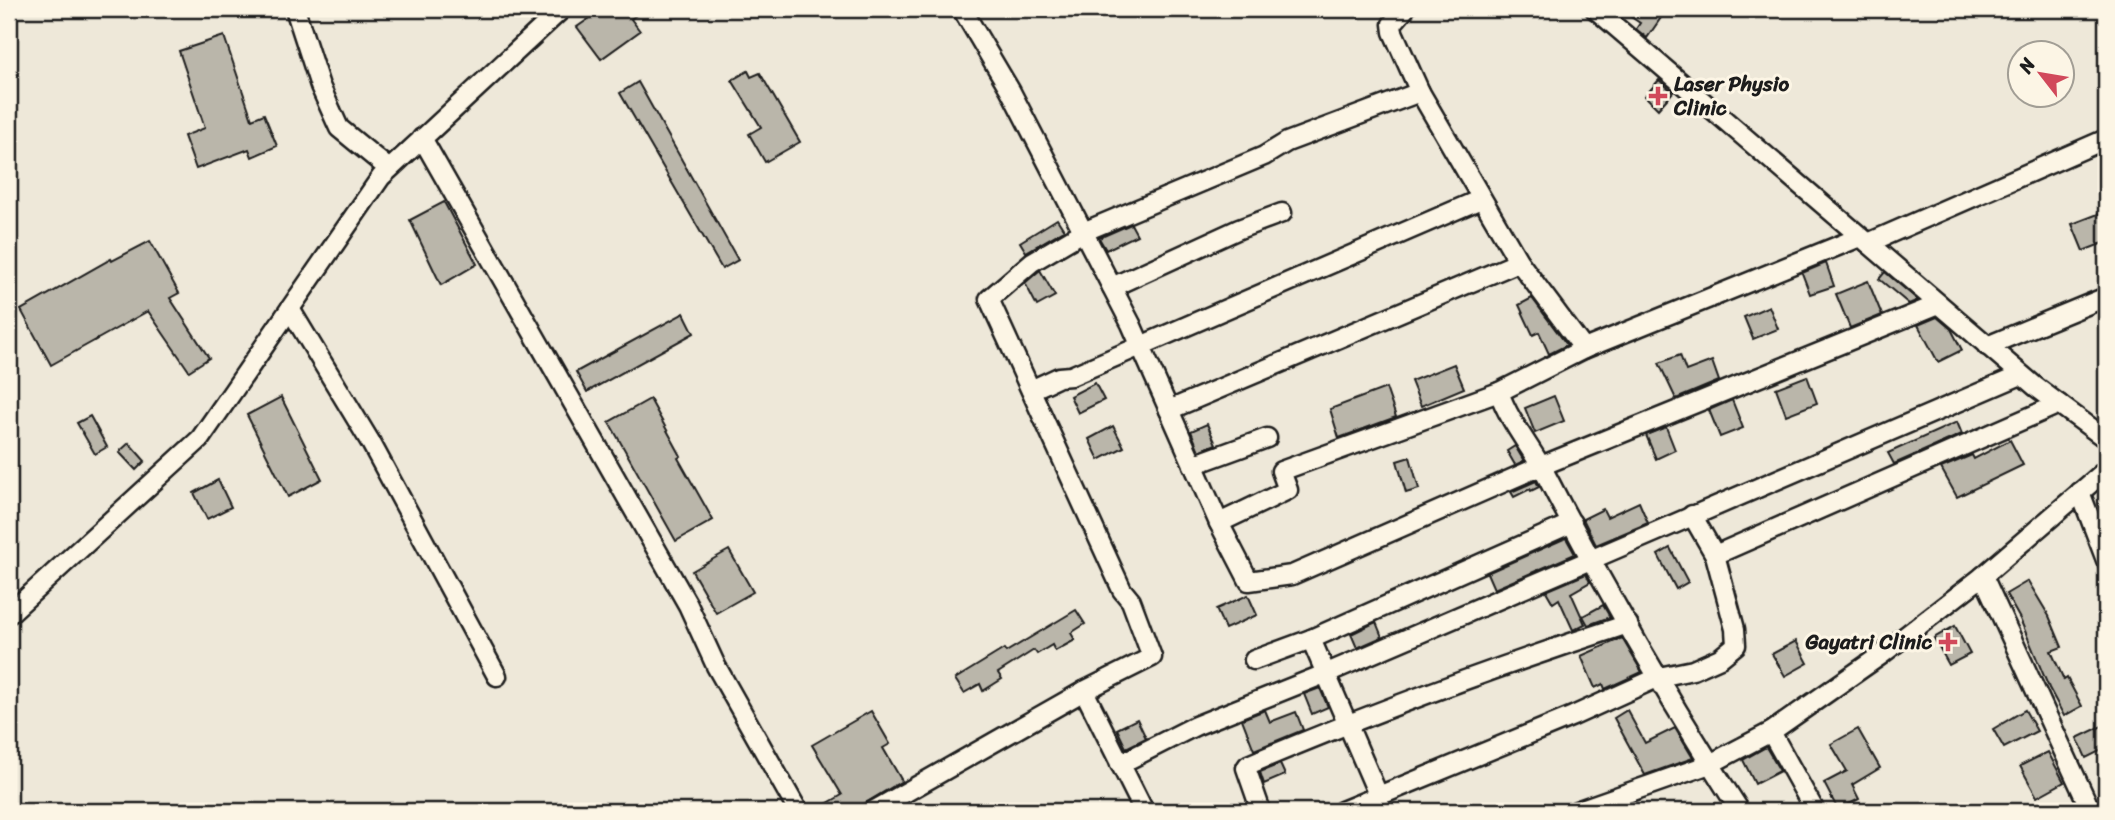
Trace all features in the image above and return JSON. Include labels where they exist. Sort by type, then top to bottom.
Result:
[{"type":"street","points":[[295,9],[320,86],[339,128],[389,169]]},
{"type":"street","points":[[9,614],[200,439],[381,177],[562,9]]},
{"type":"street","points":[[962,9],[1010,90],[1112,287],[1219,523],[1249,581],[1292,575],[1541,466],[1939,304]]},
{"type":"street","points":[[1405,9],[1392,24],[1393,32],[1420,92],[1519,262],[1584,349]]},
{"type":"street","points":[[1595,9],[2021,375],[2106,439]]},
{"type":"street","points":[[873,811],[1084,691],[1152,657],[1131,601],[1122,590],[989,299],[1032,262],[1083,232],[1264,156],[1287,142],[1420,92]]},
{"type":"street","points":[[422,138],[688,605],[716,666],[798,811]]},
{"type":"street","points":[[1219,523],[1288,490],[1281,471],[1499,392],[1584,349],[1864,240],[2106,139]]},
{"type":"street","points":[[1031,390],[1141,347],[1481,199]]},
{"type":"street","points":[[1112,287],[1238,229],[1282,213]]},
{"type":"street","points":[[1169,410],[1519,262]]},
{"type":"street","points":[[1987,346],[2106,297]]},
{"type":"street","points":[[290,309],[371,443],[497,676]]},
{"type":"street","points":[[1121,764],[1195,726],[1327,673],[2021,375]]},
{"type":"street","points":[[1499,392],[1507,414],[1541,466],[1591,560],[1740,811]]},
{"type":"street","points":[[1715,555],[2059,404]]},
{"type":"street","points":[[1193,465],[1267,438]]},
{"type":"street","points":[[1576,811],[1710,764],[1771,732],[1881,655],[1983,576],[2106,470]]},
{"type":"street","points":[[2080,492],[2106,560]]},
{"type":"street","points":[[1342,811],[1659,677],[1693,670],[1720,658],[1736,645],[1735,629],[1715,555],[1692,515]]},
{"type":"street","points":[[1254,660],[1311,639],[1572,523]]},
{"type":"street","points":[[1983,576],[2091,811]]},
{"type":"street","points":[[1261,811],[1246,768],[1248,765],[1348,722],[1505,664],[1629,624]]},
{"type":"street","points":[[1311,639],[1379,797]]},
{"type":"street","points":[[1084,691],[1144,811]]},
{"type":"street","points":[[1771,732],[1815,811]]},
{"type":"building","points":[[603,9],[644,9],[631,19],[640,31],[601,59],[577,27]]},
{"type":"building","points":[[1619,9],[1667,9],[1647,38],[1636,29],[1640,23]]},
{"type":"building","points":[[224,36],[252,119],[264,114],[277,146],[252,157],[249,149],[196,169],[184,136],[205,128],[179,51]]},
{"type":"building","points":[[748,71],[751,77],[760,73],[800,142],[765,162],[749,134],[761,127],[732,80]]},
{"type":"building","points":[[1659,80],[1673,92],[1658,109],[1645,96]]},
{"type":"building","points":[[638,82],[738,260],[722,269],[620,93]]},
{"type":"building","points":[[444,202],[477,264],[441,285],[410,220]]},
{"type":"building","points":[[2106,211],[2106,242],[2083,251],[2072,224]]},
{"type":"building","points":[[1057,219],[1064,230],[1026,252],[1020,242]]},
{"type":"building","points":[[1131,224],[1137,235],[1106,250],[1099,238]]},
{"type":"building","points":[[150,241],[179,293],[170,298],[209,358],[189,371],[148,311],[51,365],[21,310],[111,259],[112,261]]},
{"type":"building","points":[[1826,263],[1834,286],[1810,294],[1802,273]]},
{"type":"building","points":[[1040,270],[1055,296],[1037,306],[1025,283]]},
{"type":"building","points":[[1885,272],[1918,300],[1909,304],[1879,279]]},
{"type":"building","points":[[1868,281],[1882,315],[1850,328],[1836,294]]},
{"type":"building","points":[[1532,298],[1567,345],[1549,354],[1539,332],[1533,335],[1519,305]]},
{"type":"building","points":[[1769,306],[1778,329],[1753,339],[1744,317]]},
{"type":"building","points":[[684,313],[694,333],[587,392],[576,372]]},
{"type":"building","points":[[1937,317],[1951,329],[1962,350],[1938,362],[1918,325]]},
{"type":"building","points":[[1680,355],[1686,371],[1712,361],[1719,381],[1676,399],[1659,363]]},
{"type":"building","points":[[1454,364],[1464,388],[1421,406],[1411,381]]},
{"type":"building","points":[[1807,376],[1817,403],[1786,415],[1776,388]]},
{"type":"building","points":[[1095,383],[1104,400],[1078,413],[1070,396]]},
{"type":"building","points":[[1386,388],[1396,417],[1339,438],[1330,409]]},
{"type":"building","points":[[1554,396],[1564,421],[1535,433],[1525,408]]},
{"type":"building","points":[[281,397],[322,479],[288,497],[247,415]]},
{"type":"building","points":[[650,399],[681,456],[678,458],[713,520],[676,541],[609,422]]},
{"type":"building","points":[[1732,400],[1743,428],[1720,437],[1709,410]]},
{"type":"building","points":[[90,416],[107,447],[95,454],[77,423]]},
{"type":"building","points":[[1957,422],[1962,434],[1894,464],[1888,453]]},
{"type":"building","points":[[1207,424],[1216,444],[1199,451],[1191,431]]},
{"type":"building","points":[[1113,426],[1124,447],[1099,460],[1089,439]]},
{"type":"building","points":[[1666,427],[1675,450],[1656,459],[1646,435]]},
{"type":"building","points":[[2010,440],[2023,465],[1957,497],[1941,468],[1972,455],[1974,459]]},
{"type":"building","points":[[129,443],[145,461],[136,470],[119,452]]},
{"type":"building","points":[[1515,446],[1524,461],[1515,465],[1507,451]]},
{"type":"building","points":[[1410,457],[1419,489],[1406,493],[1397,461]]},
{"type":"building","points":[[218,480],[231,507],[207,519],[194,493]]},
{"type":"building","points":[[1536,481],[1539,487],[1531,491],[1530,489],[1514,497],[1511,492]]},
{"type":"building","points":[[1639,502],[1648,523],[1596,545],[1583,519],[1603,509],[1607,517]]},
{"type":"building","points":[[1566,538],[1575,554],[1494,589],[1487,573]]},
{"type":"building","points":[[1670,548],[1688,582],[1676,589],[1658,555]]},
{"type":"building","points":[[729,550],[753,592],[716,613],[692,571]]},
{"type":"building","points":[[1586,574],[1590,582],[1571,593],[1585,624],[1573,630],[1559,599],[1553,603],[1546,591]]},
{"type":"building","points":[[2028,581],[2049,616],[2062,647],[2051,651],[2064,680],[2067,678],[2082,706],[2064,716],[2006,594]]},
{"type":"building","points":[[1248,595],[1257,615],[1225,629],[1216,609]]},
{"type":"building","points":[[1603,605],[1610,617],[1588,625],[1583,616]]},
{"type":"building","points":[[1076,610],[1085,624],[1071,633],[1075,640],[1055,651],[1052,645],[1037,654],[1034,650],[998,673],[1002,679],[983,691],[980,684],[964,693],[955,679]]},
{"type":"building","points":[[1376,622],[1382,637],[1357,648],[1351,634]]},
{"type":"building","points":[[1955,626],[1970,654],[1949,665],[1934,638]]},
{"type":"building","points":[[1622,638],[1642,672],[1605,689],[1603,684],[1595,688],[1581,656]]},
{"type":"building","points":[[1796,641],[1808,663],[1785,676],[1772,654]]},
{"type":"building","points":[[1320,688],[1328,707],[1312,714],[1304,694]]},
{"type":"building","points":[[1265,710],[1270,722],[1296,712],[1303,730],[1254,750],[1242,719]]},
{"type":"building","points":[[1627,710],[1645,743],[1675,728],[1693,758],[1645,775],[1614,718]]},
{"type":"building","points":[[2025,710],[2037,731],[2004,748],[1993,729]]},
{"type":"building","points":[[871,711],[890,744],[883,748],[902,781],[852,811],[814,811],[842,795],[812,745]]},
{"type":"building","points":[[1137,719],[1146,738],[1126,748],[1117,729]]},
{"type":"building","points":[[2106,724],[2106,748],[2086,758],[2077,738]]},
{"type":"building","points":[[1858,729],[1880,768],[1852,785],[1859,799],[1838,810],[1824,783],[1847,771],[1831,744]]},
{"type":"building","points":[[1766,747],[1780,771],[1755,784],[1743,760]]},
{"type":"building","points":[[2048,752],[2064,782],[2037,797],[2020,766]]},
{"type":"building","points":[[1280,764],[1285,775],[1264,784],[1260,772]]},
{"type":"place","name":"Laser Physio Clinic","points":[[1658,96]]},
{"type":"place","name":"Gayatri Clinic","points":[[1948,642]]}]
